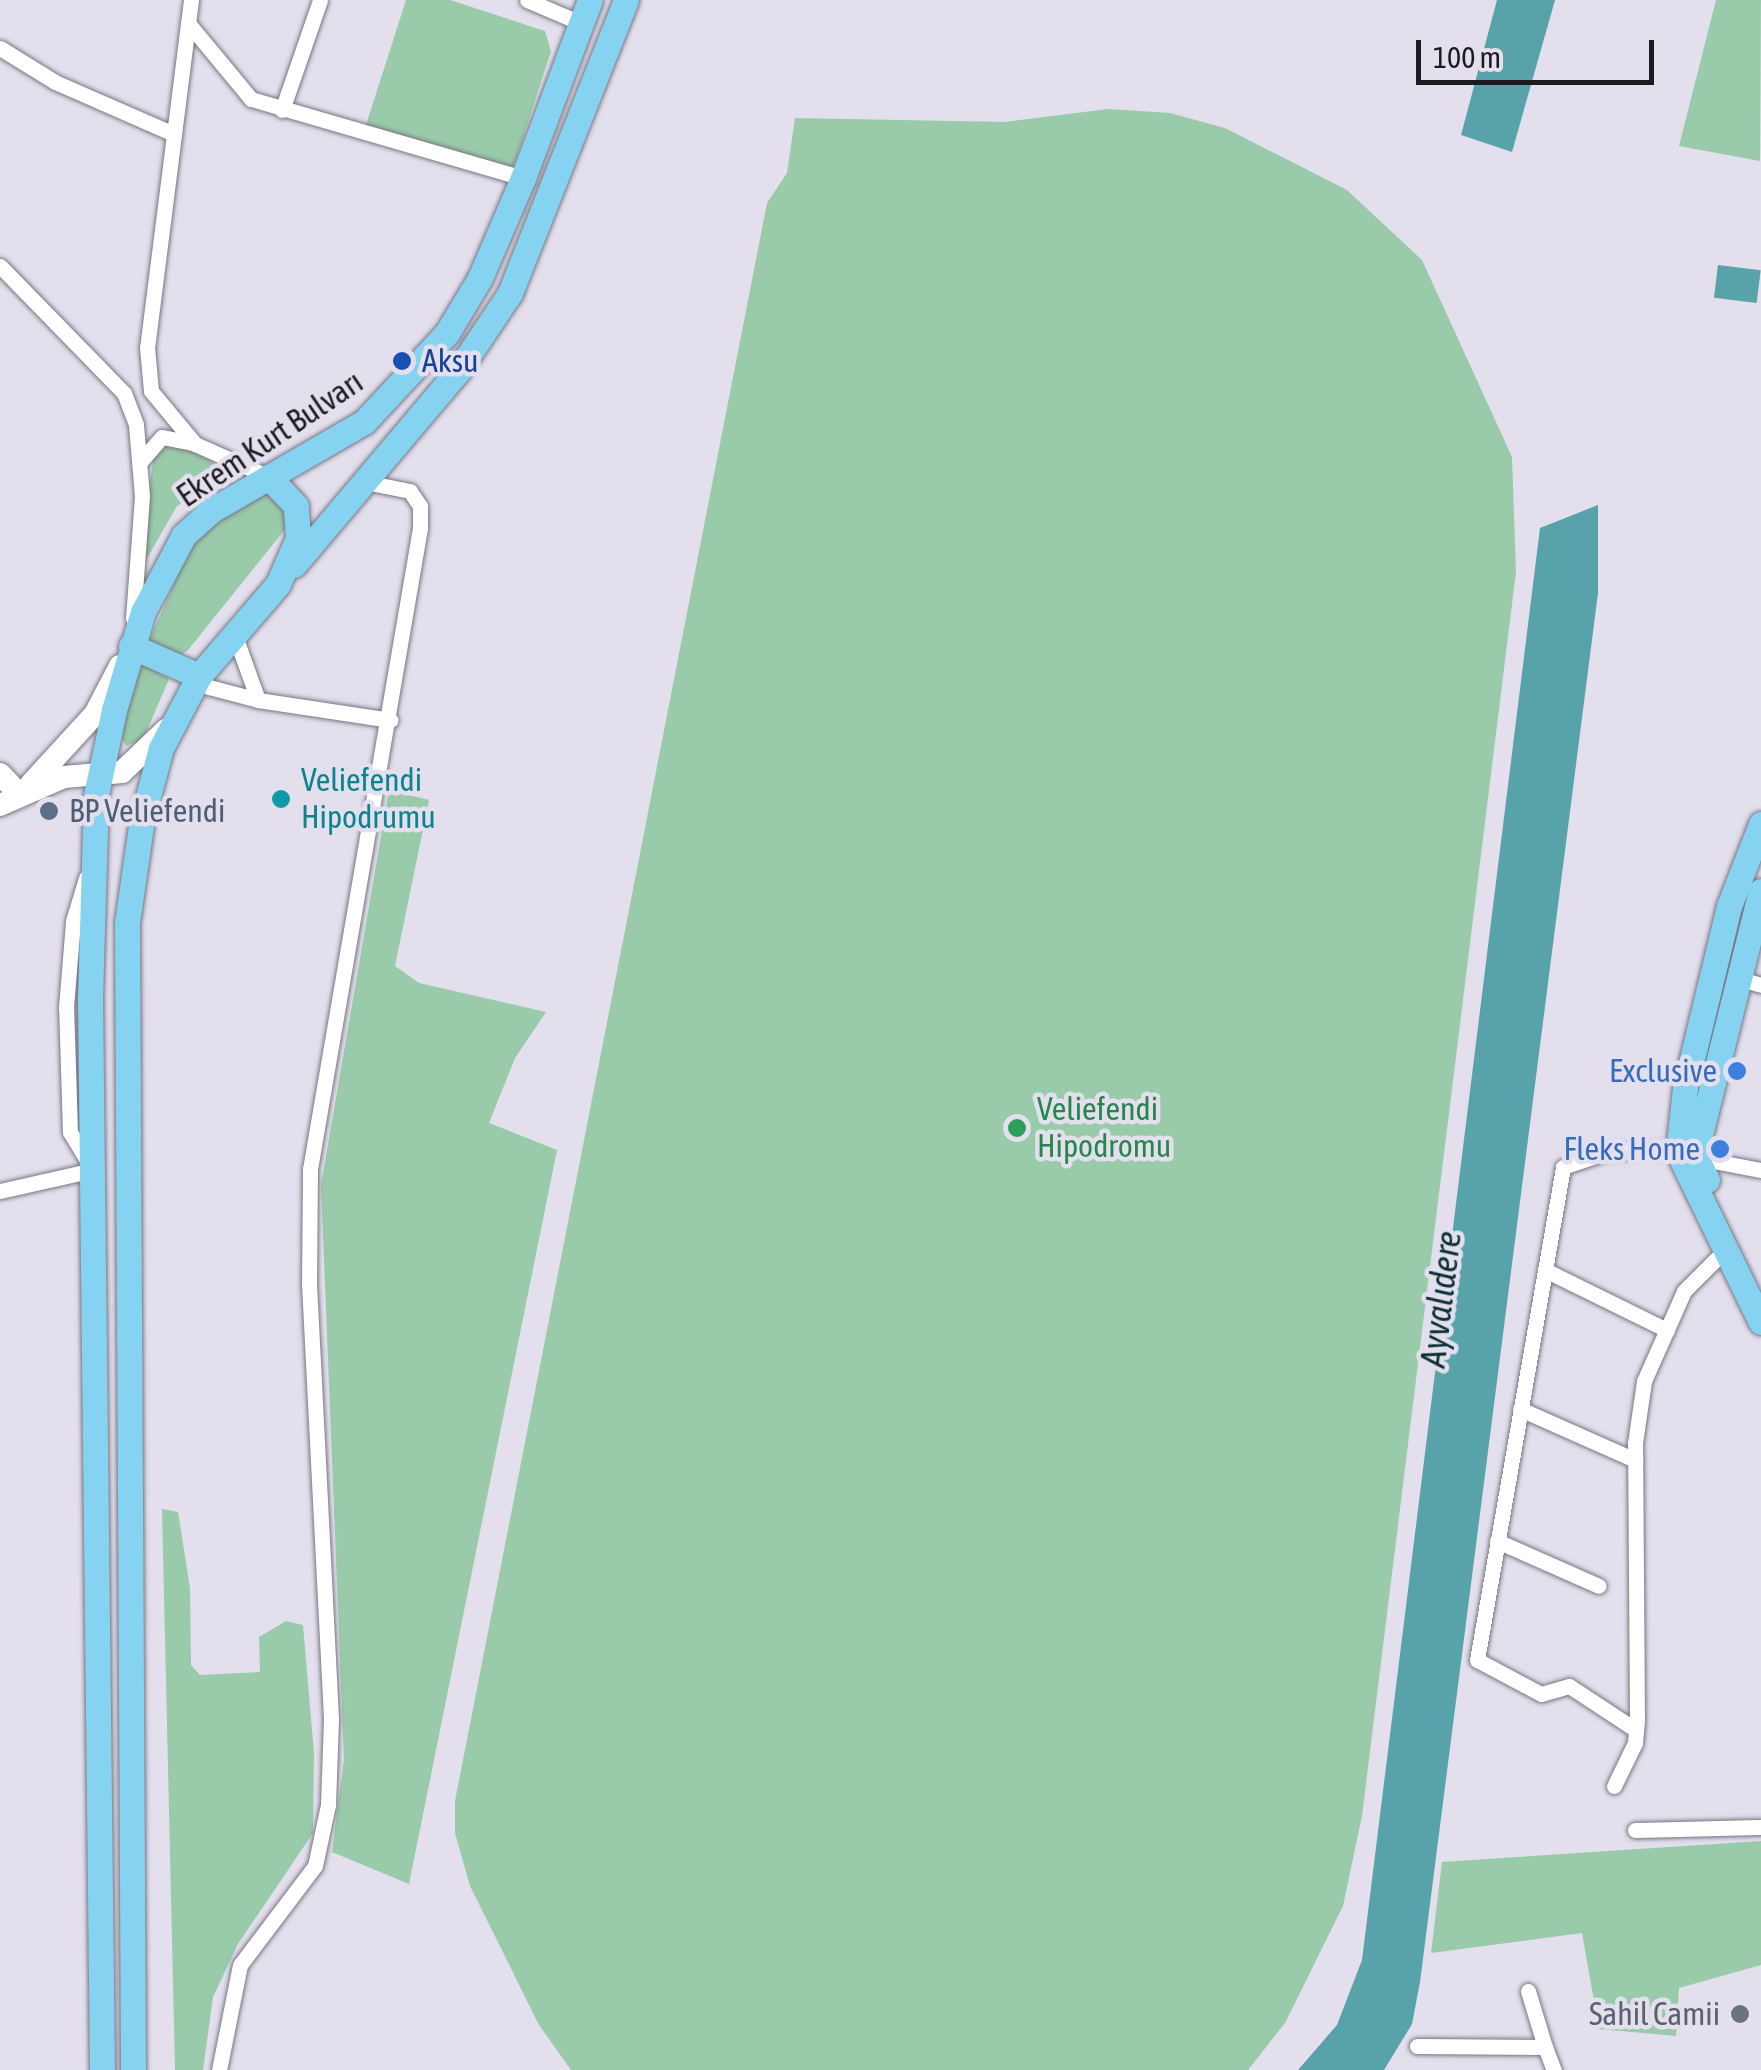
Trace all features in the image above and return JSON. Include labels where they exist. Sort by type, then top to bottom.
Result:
[{"type":"main road","points":[[133,2070],[137,1908],[122,1021],[126,923],[142,818],[174,722],[199,676],[458,371],[510,293],[626,0]]},
{"type":"main road","name":"Ekrem Kurt Bulvarı","points":[[102,2070],[93,1170],[99,776],[142,612],[184,535],[212,510],[364,422],[448,333],[480,278],[523,178],[585,12]]},
{"type":"main road","points":[[269,476],[301,521],[278,584]]},
{"type":"main road","points":[[131,646],[199,676]]},
{"type":"main road","points":[[1761,824],[1749,982],[1687,1154],[1761,1287]]},
{"type":"main road","points":[[1754,884],[1685,1088],[1687,1154],[1725,1250],[1761,1322]]},
{"type":"street","points":[[192,0],[147,346],[150,391],[195,444]]},
{"type":"street","points":[[282,110],[320,0]]},
{"type":"street","points":[[527,0],[585,12]]},
{"type":"street","points":[[188,23],[252,99],[523,178]]},
{"type":"street","points":[[0,48],[55,82],[174,134]]},
{"type":"street","points":[[0,266],[124,393],[140,462],[131,646],[94,714],[10,800]]},
{"type":"street","points":[[124,393],[150,391]]},
{"type":"street","points":[[140,462],[162,436],[195,444],[269,476]]},
{"type":"street","points":[[219,2070],[240,1965],[316,1866],[328,1804],[332,1718],[309,1285],[310,1169],[390,720],[420,506],[410,491],[365,482]]},
{"type":"street","points":[[235,636],[258,700]]},
{"type":"street","points":[[199,676],[208,686],[258,700],[390,720]]},
{"type":"street","points":[[10,800],[76,774],[122,772],[144,757],[174,722]]},
{"type":"street","points":[[0,774],[10,800]]},
{"type":"street","points":[[1636,1730],[1569,1686],[1541,1694],[1477,1660],[1562,1167],[1608,1152],[1687,1154],[1761,1170]]},
{"type":"street","points":[[0,1191],[93,1170]]},
{"type":"street","points":[[1614,1786],[1636,1730],[1635,1460],[1644,1381],[1684,1292],[1725,1250]]},
{"type":"street","points":[[1545,1270],[1667,1330]]},
{"type":"street","points":[[1520,1409],[1635,1460]]},
{"type":"street","points":[[1498,1542],[1599,1586]]},
{"type":"street","points":[[1634,1830],[1761,1827]]},
{"type":"street","points":[[1528,1990],[1554,2070]]},
{"type":"street","points":[[1417,2046],[1545,2048]]},
{"type":"green space","points":[[406,0],[450,0],[545,31],[551,51],[512,172],[366,125]]},
{"type":"green space","points":[[1716,0],[1761,0],[1760,161],[1679,146]]},
{"type":"green space","name":"Veliefendi Hipodromu","points":[[1108,109],[1170,113],[1225,128],[1347,190],[1422,260],[1512,457],[1516,572],[1362,1816],[1343,1906],[1285,2023],[1248,2070],[571,2070],[539,2025],[470,1886],[455,1833],[455,1801],[767,203],[787,173],[795,118],[1005,122]]},
{"type":"green space","points":[[165,443],[183,445],[230,472],[177,506],[141,569],[154,450]]},
{"type":"green space","points":[[263,492],[287,505],[287,527],[188,650],[179,656],[148,643],[189,550],[211,522]]},
{"type":"green space","points":[[135,659],[169,679],[143,740],[126,746],[119,734]]},
{"type":"green space","points":[[389,790],[429,800],[395,966],[419,983],[546,1012],[515,1058],[489,1123],[557,1150],[409,1884],[332,1852],[344,1759],[321,1185]]},
{"type":"green space","points":[[162,1509],[178,1512],[190,1588],[191,1665],[200,1675],[260,1672],[259,1637],[286,1621],[303,1625],[314,1753],[313,1833],[238,1944],[213,1997],[203,2070],[175,2070]]},
{"type":"green space","points":[[1761,1841],[1761,1965],[1679,1988],[1676,2036],[1599,2029],[1582,1933],[1431,1953],[1442,1862]]},
{"type":"water","points":[[1497,0],[1555,0],[1512,152],[1461,135]]},
{"type":"water","points":[[1718,265],[1761,270],[1757,303],[1714,298]]},
{"type":"water","points":[[1598,505],[1598,593],[1412,2024],[1384,2070],[1298,2070],[1337,2025],[1362,1960],[1540,528]]},
{"type":"place","name":"Aksu","points":[[402,361]]},
{"type":"place","name":"Veliefendi Hipodrumu","points":[[281,799]]},
{"type":"place","name":"BP Veliefendi","points":[[49,811]]},
{"type":"place","name":"Exclusive","points":[[1737,1071]]},
{"type":"place","name":"Veliefendi Hipodromu","points":[[1017,1128]]},
{"type":"place","name":"Fleks Home","points":[[1720,1149]]},
{"type":"place","name":"Sahil Camii","points":[[1740,2014]]},
{"type":"water label","name":"Ayvalıdere","points":[[1440,1299]]}]
